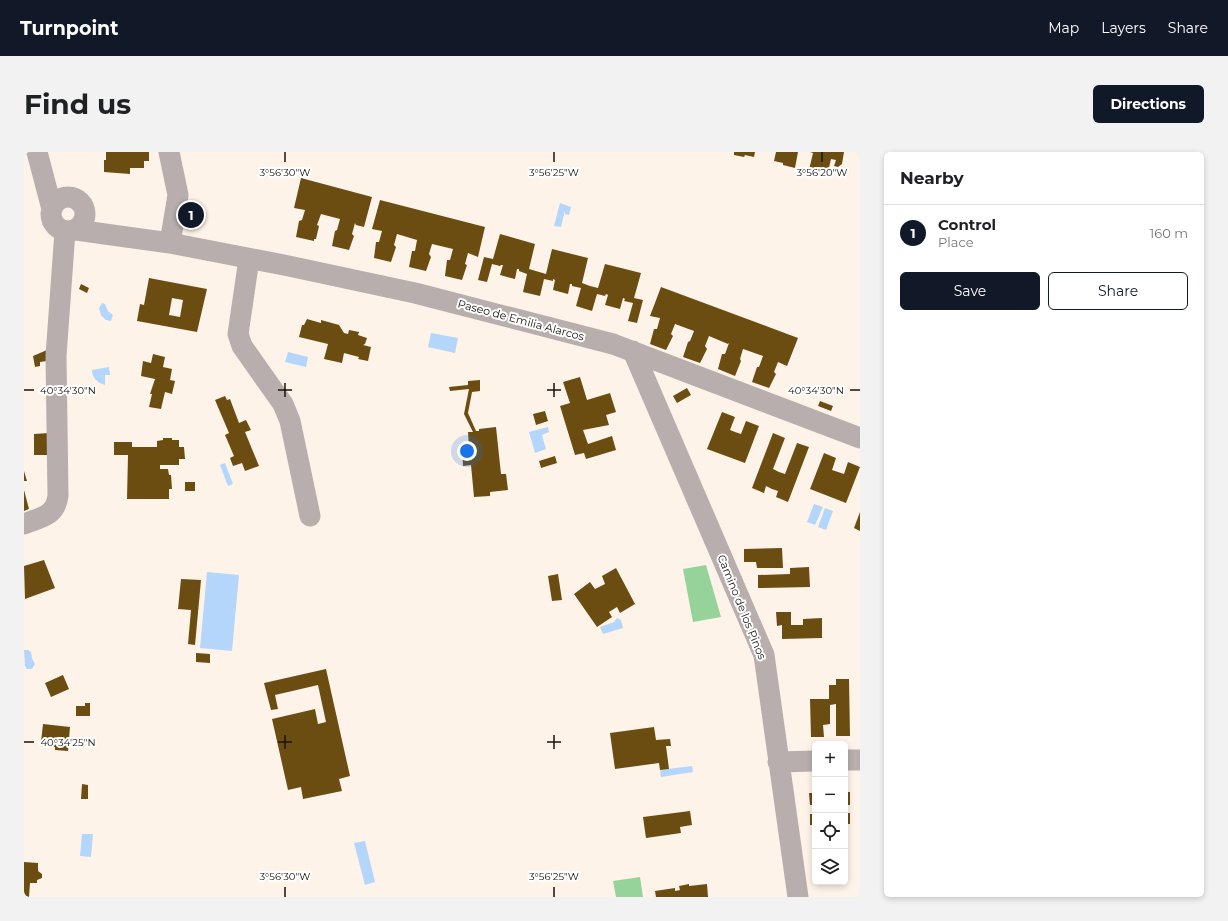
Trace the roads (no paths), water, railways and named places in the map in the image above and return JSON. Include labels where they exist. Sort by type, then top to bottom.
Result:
[{"type":"street","points":[[169,152],[178,195],[170,243]]},
{"type":"street","points":[[39,157],[52,209]]},
{"type":"street","name":"Paseo de Emilia Alarcos","points":[[39,157],[77,202],[130,237]]},
{"type":"street","points":[[62,198],[77,202],[85,220],[71,230],[58,228],[51,216],[52,209],[56,202],[62,198]]},
{"type":"street","points":[[24,524],[50,513],[57,506],[56,356],[71,230]]},
{"type":"street","name":"Paseo de Emilia Alarcos","points":[[71,230],[170,243],[284,265],[416,293],[613,344],[860,438]]},
{"type":"street","points":[[249,259],[238,334],[242,346],[283,404],[290,421],[310,516]]},
{"type":"street","name":"Camino de los Pinos","points":[[633,351],[764,655],[798,897]]},
{"type":"street","points":[[655,400],[656,391],[660,382],[666,376],[675,371],[684,370]]},
{"type":"street","points":[[848,760],[860,760]]},
{"type":"street","points":[[778,762],[812,761]]},
{"type":"water","points":[[560,203],[571,207],[569,215],[565,214],[565,210],[561,227],[554,226]]},
{"type":"water","points":[[102,303],[105,304],[108,311],[113,315],[111,321],[106,320],[101,315],[99,308]]},
{"type":"water","points":[[431,333],[458,338],[455,353],[428,347]]},
{"type":"water","points":[[288,352],[308,357],[306,367],[285,362]]},
{"type":"water","points":[[109,367],[110,375],[105,375],[105,385],[96,380],[92,370]]},
{"type":"water","points":[[548,427],[549,432],[542,435],[546,449],[535,453],[529,432]]},
{"type":"water","points":[[225,463],[233,484],[228,486],[220,465]]},
{"type":"water","points":[[814,504],[823,507],[815,525],[807,522]]},
{"type":"water","points":[[825,508],[833,511],[826,530],[818,527]]},
{"type":"water","points":[[207,572],[239,575],[232,651],[200,648]]},
{"type":"water","points":[[617,618],[621,620],[623,628],[603,634],[600,627],[614,622]]},
{"type":"water","points":[[24,650],[31,652],[35,664],[32,669],[27,669],[25,666]]},
{"type":"water","points":[[692,766],[693,772],[661,777],[660,770]]},
{"type":"water","points":[[82,834],[93,834],[91,857],[80,856]]},
{"type":"water","points":[[365,841],[375,882],[365,885],[354,843]]},
{"type":"place","name":"Control","points":[[191,215]]}]
